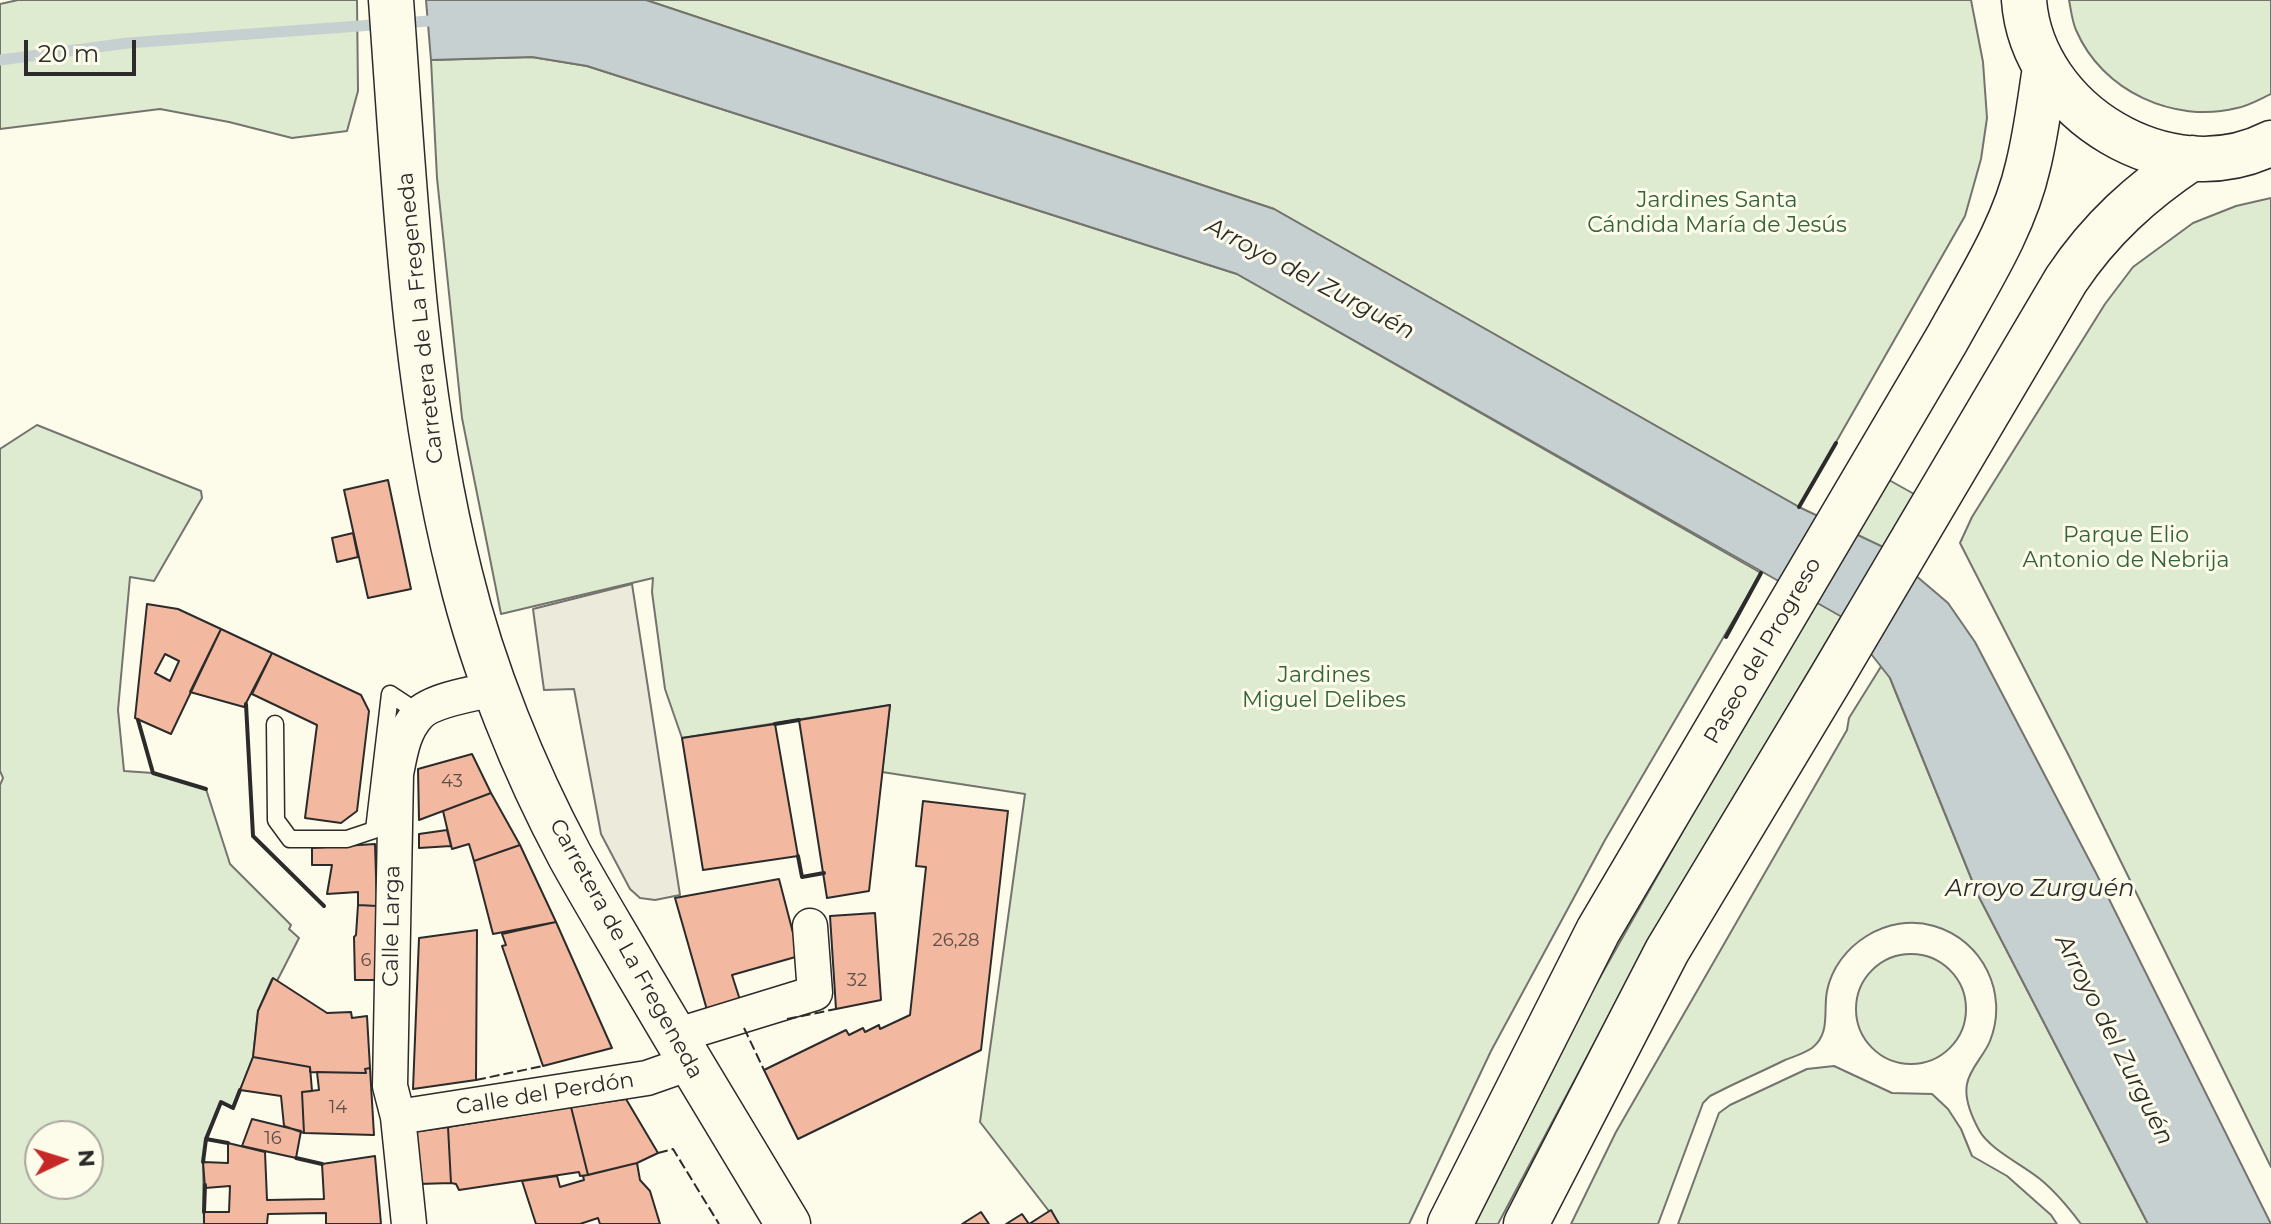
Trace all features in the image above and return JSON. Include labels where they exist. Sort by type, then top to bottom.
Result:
[{"type":"main road","name":"Carretera de La Fregeneda","points":[[391,0],[421,363],[439,486],[460,576],[496,689],[514,736],[569,855],[788,1224]]},
{"type":"main road","points":[[2024,0],[2025,18],[2045,68],[2073,104],[2107,132],[2148,150],[2192,158],[2229,156],[2271,143]]},
{"type":"main road","name":"Paseo del Progreso","points":[[1450,1224],[1598,931],[1947,339],[2006,229],[2028,167],[2045,68]]},
{"type":"main road","points":[[1526,1224],[1667,951],[2066,280],[2088,248],[2117,215],[2156,182],[2192,158]]},
{"type":"street","points":[[419,713],[445,701],[496,689]]},
{"type":"street","name":"Calle Larga","points":[[409,1224],[398,1117],[390,1086],[396,774],[404,738],[419,713]]},
{"type":"street","name":"Calle del Perdón","points":[[398,1117],[647,1078],[682,1050],[815,993],[810,926]]},
{"type":"lane","points":[[275,724],[276,820],[290,839],[347,839],[374,830],[390,694],[419,713]]},
{"type":"green space","points":[[18,0],[357,0],[358,91],[347,131],[292,138],[160,109],[0,129],[0,4]]},
{"type":"green space","name":"Jardines Santa Cándida María de Jesús","points":[[646,0],[1971,0],[1983,62],[1987,118],[1981,159],[1965,216],[1799,507],[1274,209]]},
{"type":"green space","points":[[2069,0],[2271,0],[2271,94],[2241,107],[2213,112],[2189,111],[2143,98],[2122,86],[2088,52],[2075,27]]},
{"type":"green space","name":"Jardines Miguel Delibes","points":[[532,57],[587,66],[1237,274],[1761,573],[1605,840],[1491,1051],[1409,1224],[1059,1224],[980,1122],[1025,794],[882,772],[890,705],[682,738],[665,689],[652,592],[653,578],[501,614],[462,418],[437,178],[431,60]]},
{"type":"green space","name":"Parque Elio Antonio de Nebrija","points":[[2271,198],[2271,1167],[2069,756],[1960,543],[1972,517],[2105,304],[2133,267],[2193,223],[2236,206]]},
{"type":"green space","points":[[37,425],[201,491],[202,498],[154,581],[130,577],[118,710],[124,771],[153,773],[206,789],[230,864],[291,925],[289,929],[299,938],[277,981],[272,979],[258,1011],[253,1057],[233,1108],[221,1103],[206,1139],[203,1162],[204,1224],[0,1224],[0,785],[3,778],[0,771],[0,449]]},
{"type":"green space","points":[[1889,480],[1914,494],[1646,946],[1498,1224],[1474,1224],[1574,1023]]},
{"type":"green space","points":[[1882,665],[1978,895],[2148,1224],[2081,1224],[2046,1184],[1984,1137],[1971,1114],[1966,1090],[1974,1067],[1990,1041],[1995,1023],[1994,988],[1988,971],[1966,943],[1934,926],[1917,923],[1882,928],[1867,936],[1841,959],[1827,991],[1822,1036],[1812,1048],[1710,1096],[1703,1103],[1658,1224],[1571,1224],[1616,1132],[1847,730],[1849,718]]},
{"type":"green space","points":[[1911,954],[1932,958],[1950,970],[1962,988],[1966,1009],[1962,1030],[1950,1048],[1932,1060],[1911,1064],[1890,1060],[1872,1048],[1860,1030],[1856,1009],[1860,988],[1872,970],[1890,958]]},
{"type":"green space","points":[[1834,1066],[1892,1093],[1932,1094],[1948,1109],[1961,1129],[1972,1156],[2007,1176],[2057,1224],[1678,1224],[1719,1113],[1807,1069]]},
{"type":"shaded area","points":[[632,584],[680,895],[655,900],[640,898],[630,889],[601,834],[574,689],[544,690],[533,609]]},
{"type":"water","name":"Arroyo Zurguén","points":[[426,0],[646,0],[1274,209],[1799,507],[1881,546],[1948,603],[1975,642],[2096,873],[2271,1224],[2148,1224],[1978,895],[1890,678],[1842,617],[1237,274],[587,66],[532,57],[431,60]]},
{"type":"building","points":[[388,480],[411,589],[368,598],[344,490]]},
{"type":"building","points":[[353,533],[358,557],[337,562],[332,538]]},
{"type":"building","points":[[147,604],[178,609],[221,629],[171,734],[135,718]],"holes":[[[165,654],[179,661],[170,681],[155,673]]]},
{"type":"building","points":[[221,629],[272,653],[244,707],[190,692]]},
{"type":"building","points":[[272,653],[361,695],[369,711],[357,811],[341,823],[305,818],[317,725],[252,694]]},
{"type":"building","points":[[890,705],[869,891],[827,898],[799,720]]},
{"type":"building","points":[[775,724],[798,856],[703,870],[682,738]]},
{"type":"building","points":[[472,754],[491,793],[419,820],[418,769]]},
{"type":"building","points":[[491,793],[520,845],[474,861],[469,844],[452,849],[443,811]]},
{"type":"building","points":[[923,801],[1008,811],[981,1050],[798,1139],[764,1070],[846,1030],[849,1035],[863,1028],[865,1032],[879,1025],[880,1029],[910,1015],[926,867],[916,866]]},
{"type":"building","points":[[447,830],[451,846],[419,848],[419,834]]},
{"type":"building","points":[[375,844],[377,906],[358,905],[358,892],[327,894],[332,865],[312,865],[312,848]]},
{"type":"building","points":[[520,845],[556,922],[493,934],[474,861]]},
{"type":"building","points":[[779,879],[799,956],[732,975],[740,1000],[707,1010],[675,898]]},
{"type":"building","points":[[358,905],[377,906],[378,980],[355,980],[354,937]]},
{"type":"building","points":[[875,913],[881,1000],[836,1009],[830,916]]},
{"type":"building","points":[[556,922],[612,1048],[543,1066],[502,946],[506,945],[502,934]]},
{"type":"building","points":[[477,930],[476,1080],[413,1089],[419,938]]},
{"type":"building","points":[[273,978],[327,1013],[351,1012],[352,1018],[367,1016],[370,1068],[365,1069],[366,1073],[310,1072],[310,1067],[253,1057],[258,1011]]},
{"type":"building","points":[[253,1057],[310,1067],[312,1091],[302,1092],[304,1133],[284,1126],[281,1096],[240,1090]]},
{"type":"building","points":[[370,1068],[374,1135],[304,1133],[302,1092],[319,1090],[317,1072],[366,1073],[365,1069]]},
{"type":"building","points":[[626,1099],[658,1153],[637,1163],[588,1175],[571,1107]]},
{"type":"building","points":[[571,1107],[588,1175],[580,1176],[579,1172],[459,1190],[456,1184],[451,1183],[448,1127]]},
{"type":"building","points":[[252,1119],[301,1131],[296,1158],[242,1146]]},
{"type":"building","points":[[448,1127],[451,1183],[419,1184],[413,1132]]},
{"type":"building","points":[[228,1143],[265,1152],[267,1200],[324,1199],[322,1164],[375,1156],[381,1224],[326,1224],[326,1213],[268,1214],[267,1224],[204,1224],[204,1212],[229,1212],[230,1186],[205,1188],[203,1162],[228,1163]]},
{"type":"building","points":[[637,1163],[640,1180],[650,1191],[660,1224],[600,1224],[598,1218],[580,1224],[536,1224],[522,1181],[557,1176],[560,1187],[584,1180],[583,1176]]},
{"type":"building","points":[[1051,1210],[1059,1224],[1029,1224]]},
{"type":"building","points":[[981,1212],[989,1224],[962,1224]]},
{"type":"building","points":[[1022,1214],[1029,1224],[1006,1224]]},
{"type":"waterway","name":"Arroyo del Zurguén","points":[[403,23],[441,20]]},
{"type":"waterway","name":"Arroyo del Zurguén","points":[[0,60],[128,43],[386,24]]},
{"type":"fence","points":[[787,1019],[836,1009]]},
{"type":"fence","points":[[744,1028],[764,1070]]},
{"type":"fence","points":[[476,1080],[543,1066]]},
{"type":"fence","points":[[658,1153],[673,1149],[719,1224]]},
{"type":"wall","points":[[1799,507],[1836,443]]},
{"type":"wall","points":[[1726,637],[1761,573]]},
{"type":"wall","points":[[246,704],[253,836],[324,906]]},
{"type":"wall","points":[[138,720],[153,773],[206,789]]},
{"type":"wall","points":[[775,724],[799,720]]},
{"type":"wall","points":[[798,856],[802,877],[824,873]]},
{"type":"wall","points":[[203,1162],[206,1139],[221,1102],[233,1108],[240,1090]]},
{"type":"wall","points":[[206,1139],[228,1143]]},
{"type":"wall","points":[[296,1158],[322,1164]]},
{"type":"wall","points":[[204,1212],[205,1185]]}]
